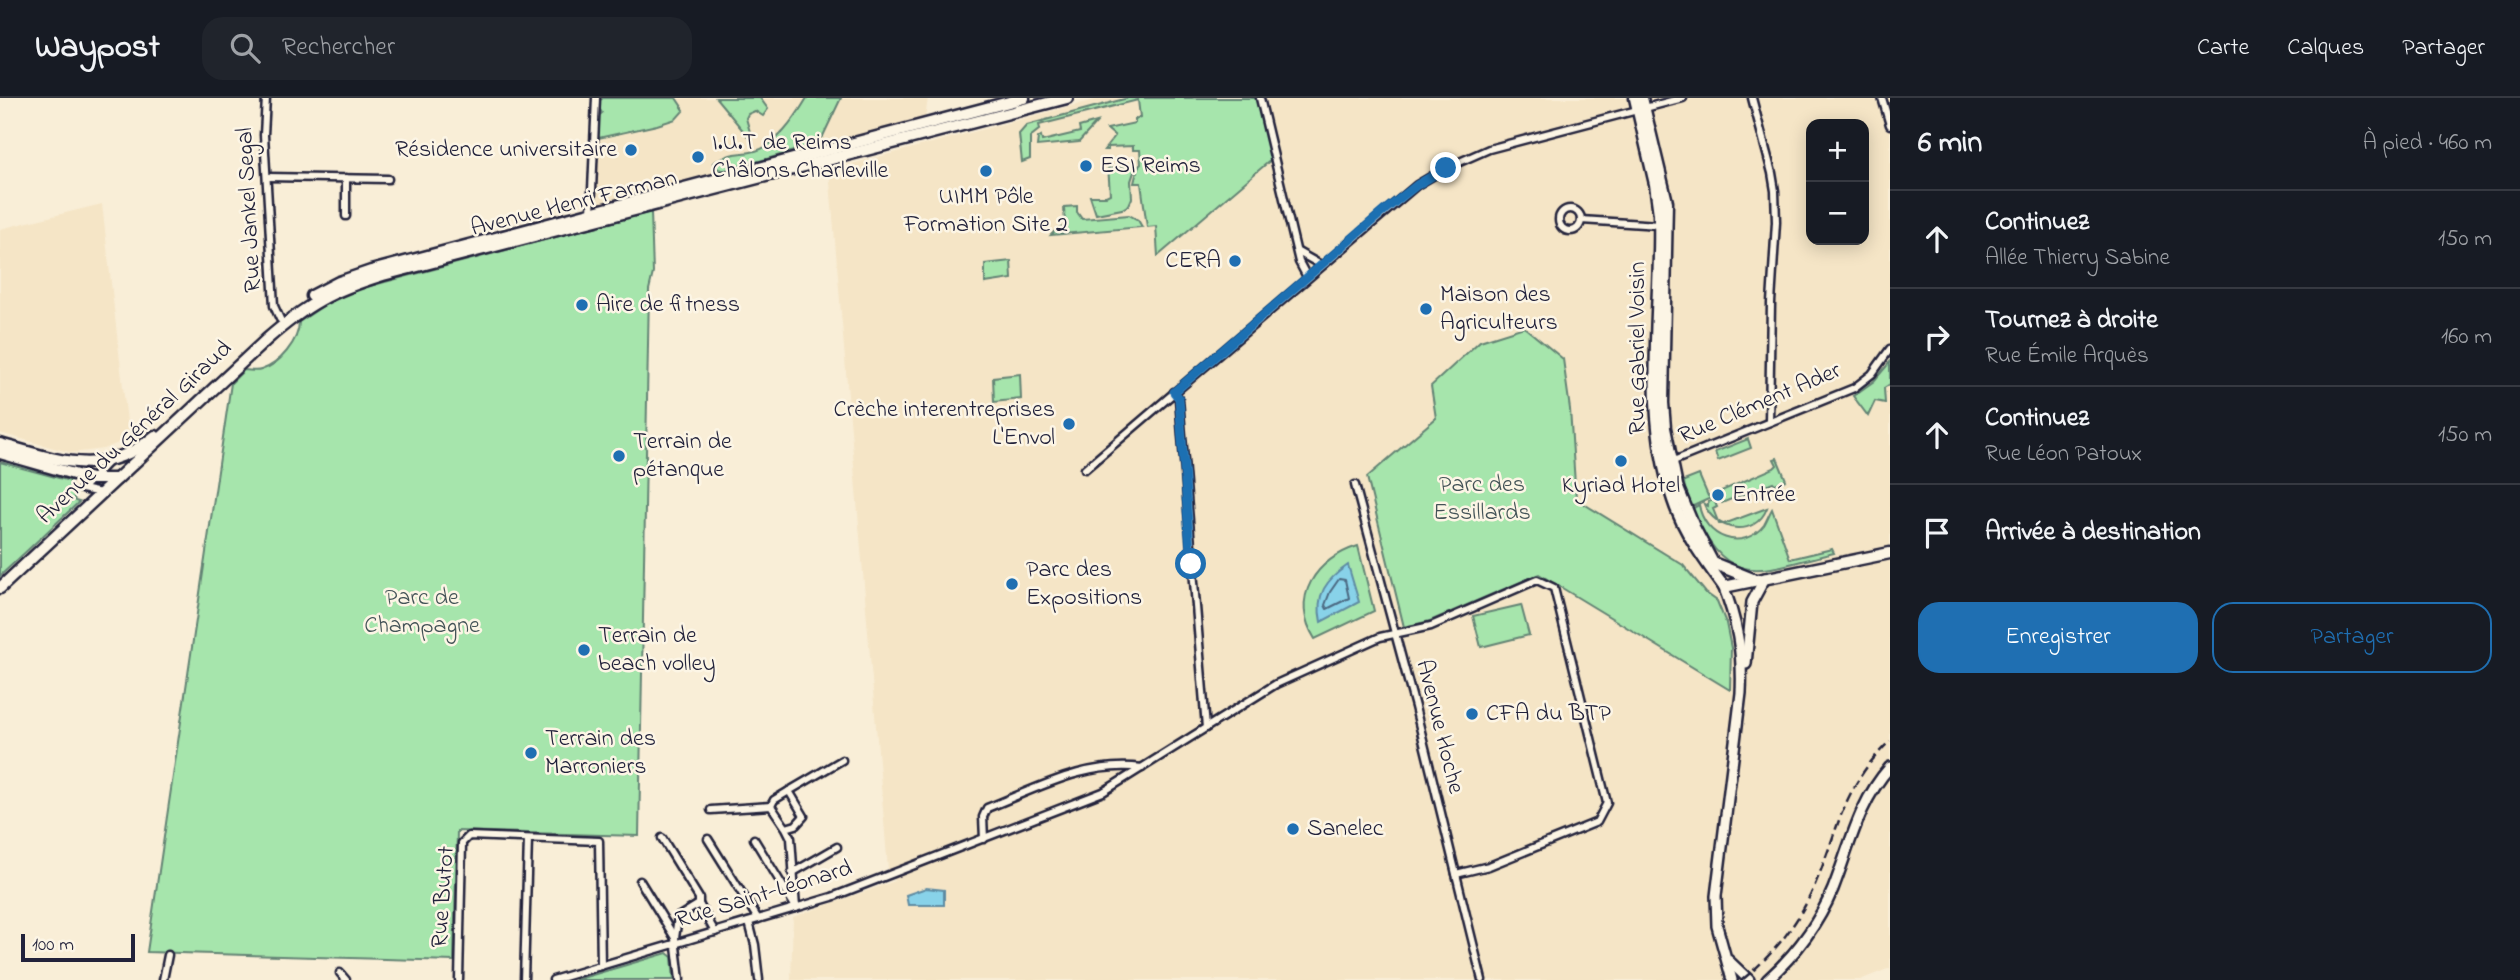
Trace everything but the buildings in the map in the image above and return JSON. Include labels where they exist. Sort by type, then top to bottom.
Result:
[{"type":"main road","name":"Avenue Henri Farman","points":[[290,311],[327,288],[352,277],[1024,98]]},
{"type":"main road","name":"Avenue Henri Farman","points":[[268,339],[314,302],[359,282],[1067,98]]},
{"type":"main road","name":"Rue Gabriel Voisin","points":[[1635,98],[1642,106],[1659,225],[1656,403],[1660,451],[1676,508],[1709,567],[1724,587]]},
{"type":"main road","points":[[1642,106],[1667,202],[1663,403],[1671,462],[1686,509],[1713,563],[1760,579]]},
{"type":"main road","name":"Avenue du Général Giraud","points":[[112,459],[137,449],[157,435],[290,311]]},
{"type":"main road","name":"Avenue du Général Giraud","points":[[0,588],[268,339]]},
{"type":"main road","points":[[0,444],[74,463],[112,459]]},
{"type":"main road","points":[[0,453],[91,479],[118,479]]},
{"type":"main road","points":[[1724,587],[1890,553]]},
{"type":"street","name":"Rue Jankel Segal","points":[[266,98],[264,135],[274,306],[280,319]]},
{"type":"street","points":[[591,213],[596,98]]},
{"type":"street","points":[[1260,98],[1299,262],[1307,277]]},
{"type":"street","points":[[1085,469],[1417,185],[1446,168],[1489,149],[1619,116],[1642,106],[1683,98]]},
{"type":"street","points":[[1752,98],[1775,191],[1769,422]]},
{"type":"street","points":[[1882,98],[1890,125]]},
{"type":"street","points":[[267,177],[388,178]]},
{"type":"street","points":[[346,178],[346,216]]},
{"type":"street","points":[[1581,220],[1659,225]]},
{"type":"street","points":[[1297,252],[1321,265]]},
{"type":"street","name":"Rue Clément Ader","points":[[1671,462],[1854,387],[1871,374],[1890,349]]},
{"type":"street","points":[[1174,392],[1179,398],[1206,728]]},
{"type":"street","points":[[101,493],[82,489],[112,459],[118,468],[118,479]]},
{"type":"street","name":"Avenue Hoche","points":[[1355,485],[1415,707],[1482,980]]},
{"type":"street","points":[[1713,563],[1724,587]]},
{"type":"street","points":[[1741,693],[1750,635],[1751,608],[1760,579]]},
{"type":"street","name":"Rue Saint-Léonard","points":[[553,980],[675,941],[796,908],[1103,792],[1276,684],[1394,633],[1432,626],[1537,580],[1554,588],[1607,803],[1597,822],[1489,866],[1456,874]]},
{"type":"street","name":"Rue Gabriel Voisin","points":[[1724,587],[1737,626],[1742,660],[1741,693],[1716,897],[1717,926],[1732,980]]},
{"type":"street","points":[[771,806],[775,800],[842,760]]},
{"type":"street","points":[[984,839],[983,817],[987,808],[1087,769],[1124,765],[1142,768]]},
{"type":"street","points":[[1768,980],[1796,951],[1819,917],[1833,887],[1858,816],[1890,767]]},
{"type":"street","points":[[786,828],[796,825],[804,816],[789,791]]},
{"type":"street","points":[[711,810],[771,806]]},
{"type":"street","points":[[771,806],[791,838],[796,908]]},
{"type":"street","name":"Rue Butot","points":[[459,980],[462,843],[469,836],[599,841],[601,966]]},
{"type":"street","points":[[662,838],[699,898],[699,904],[715,932]]},
{"type":"street","points":[[524,980],[528,839]]},
{"type":"street","points":[[708,839],[758,919]]},
{"type":"street","points":[[754,839],[796,908]]},
{"type":"street","points":[[792,873],[837,847]]},
{"type":"street","points":[[640,881],[675,941]]},
{"type":"street","points":[[680,980],[675,941],[678,917],[699,904]]},
{"type":"street","points":[[749,922],[759,980]]},
{"type":"street","points":[[163,980],[168,956]]},
{"type":"street","points":[[1726,958],[1749,980]]},
{"type":"street","points":[[340,973],[346,980]]},
{"type":"shaded area","name":"I.U.T de Reims Châlons Charleville","points":[[596,98],[928,98],[925,119],[921,126],[591,213]]},
{"type":"shaded area","points":[[1102,98],[1890,98],[1890,968],[1860,980],[791,980],[793,917],[895,881],[888,869],[829,170]],"holes":[[[1563,359],[1570,409],[1576,499],[1683,565],[1706,593],[1717,601],[1726,623],[1731,648],[1729,690],[1539,574],[1430,621],[1404,627],[1367,477],[1436,418]]]},
{"type":"shaded area","points":[[102,204],[129,439],[103,449],[72,453],[0,433],[0,229]]},
{"type":"green space","points":[[603,98],[676,98],[684,110],[676,119],[594,139],[596,118],[602,113],[596,103]]},
{"type":"green space","points":[[716,98],[760,98],[768,109],[763,116],[755,111],[748,114],[746,118],[752,139],[750,139]]},
{"type":"green space","points":[[807,98],[841,98],[823,136],[807,147],[726,171],[718,169],[713,163],[727,156],[751,152],[769,145],[784,131]]},
{"type":"green space","points":[[1128,98],[1256,98],[1272,159],[1158,256],[1156,226],[1147,227],[1141,183],[1134,183],[1141,164],[1140,150],[1133,150],[1133,146],[1108,147],[1108,150],[1104,150],[1115,136],[1107,129],[1135,123],[1135,119],[1140,117],[1138,100],[1039,125],[1040,129],[1030,137],[1030,159],[1022,162],[1019,134],[1027,125]]},
{"type":"green space","points":[[1097,122],[1079,142],[1037,146],[1041,136],[1042,141],[1080,132],[1079,127]]},
{"type":"green space","points":[[1108,166],[1110,169],[1136,166],[1131,181],[1132,198],[1129,205],[1122,209],[1096,214],[1090,196],[1110,194]]},
{"type":"green space","points":[[1077,206],[1077,212],[1082,219],[1129,215],[1138,220],[1142,227],[1051,235],[1058,228],[1065,227],[1064,207]]},
{"type":"green space","name":"Parc de Champagne","points":[[651,212],[653,273],[649,290],[639,836],[457,831],[454,961],[147,952],[231,383],[244,370],[259,371],[275,363],[292,344],[299,322],[335,298],[362,288]]},
{"type":"green space","points":[[1011,261],[1012,279],[985,283],[985,264]]},
{"type":"green space","name":"Parc des Essillards","points":[[1524,327],[1563,359],[1570,409],[1576,499],[1683,565],[1706,593],[1717,601],[1726,623],[1731,648],[1730,690],[1539,574],[1430,621],[1404,627],[1367,477],[1436,418],[1431,386],[1480,341]]},
{"type":"green space","points":[[1890,362],[1890,384],[1884,388],[1885,403],[1875,401],[1868,416],[1853,396],[1874,381]]},
{"type":"green space","points":[[1020,374],[1021,399],[994,402],[993,377]]},
{"type":"green space","points":[[1748,439],[1751,448],[1718,461],[1715,452]]},
{"type":"green space","points":[[1777,458],[1786,480],[1775,484],[1773,482],[1722,503],[1719,492],[1774,468],[1777,465],[1774,459]]},
{"type":"green space","points":[[0,462],[70,481],[75,501],[79,502],[0,576]]},
{"type":"green space","points":[[1699,475],[1708,496],[1713,497],[1691,507],[1684,481]]},
{"type":"green space","points":[[1714,500],[1717,507],[1713,509],[1718,521],[1704,504],[1708,506],[1708,502]]},
{"type":"green space","points":[[1699,505],[1708,526],[1725,538],[1745,538],[1755,533],[1764,525],[1772,509],[1790,559],[1832,549],[1834,553],[1766,569],[1749,569],[1734,564],[1719,554],[1705,536],[1692,509]]},
{"type":"green space","points":[[1767,508],[1754,524],[1735,528],[1723,524]]},
{"type":"green space","points":[[1358,546],[1374,611],[1315,639],[1305,609],[1311,582],[1330,560]]},
{"type":"green space","points":[[1521,605],[1529,635],[1481,647],[1473,616]]},
{"type":"green space","points":[[667,953],[672,957],[674,980],[575,980]]},
{"type":"water","points":[[1348,565],[1359,602],[1321,622],[1320,603],[1324,589],[1334,576]]},
{"type":"water","points":[[926,888],[944,890],[944,905],[908,905],[906,895]]},
{"type":"railway","points":[[1742,980],[1774,949],[1800,914],[1814,887],[1851,793],[1874,758],[1890,741]]},
{"type":"place","name":"Résidence universitaire","points":[[631,150]]},
{"type":"place","name":"I.U.T de Reims Châlons Charleville","points":[[698,157]]},
{"type":"place","name":"ESI Reims","points":[[1086,166]]},
{"type":"place","name":"UIMM Pôle Formation Site 2","points":[[986,171]]},
{"type":"place","name":"CERA","points":[[1235,261]]},
{"type":"place","name":"Aire de fitness","points":[[582,305]]},
{"type":"place","name":"Maison des Agriculteurs","points":[[1426,309]]},
{"type":"place","name":"Crèche interentreprises L'Envol","points":[[1069,424]]},
{"type":"place","name":"Terrain de pétanque","points":[[619,456]]},
{"type":"place","name":"Kyriad Hotel","points":[[1621,461]]},
{"type":"place","name":"Entrée","points":[[1718,495]]},
{"type":"place","name":"Parc des Expositions","points":[[1012,584]]},
{"type":"place","name":"Terrain de beach volley","points":[[584,650]]},
{"type":"place","name":"CFA du BTP","points":[[1472,714]]},
{"type":"place","name":"Terrain des Marroniers","points":[[531,753]]},
{"type":"place","name":"Sanelec","points":[[1293,829]]},
{"type":"route","points":[[1191,564],[1179,398],[1174,392],[1385,210],[1417,185],[1446,168]]}]
